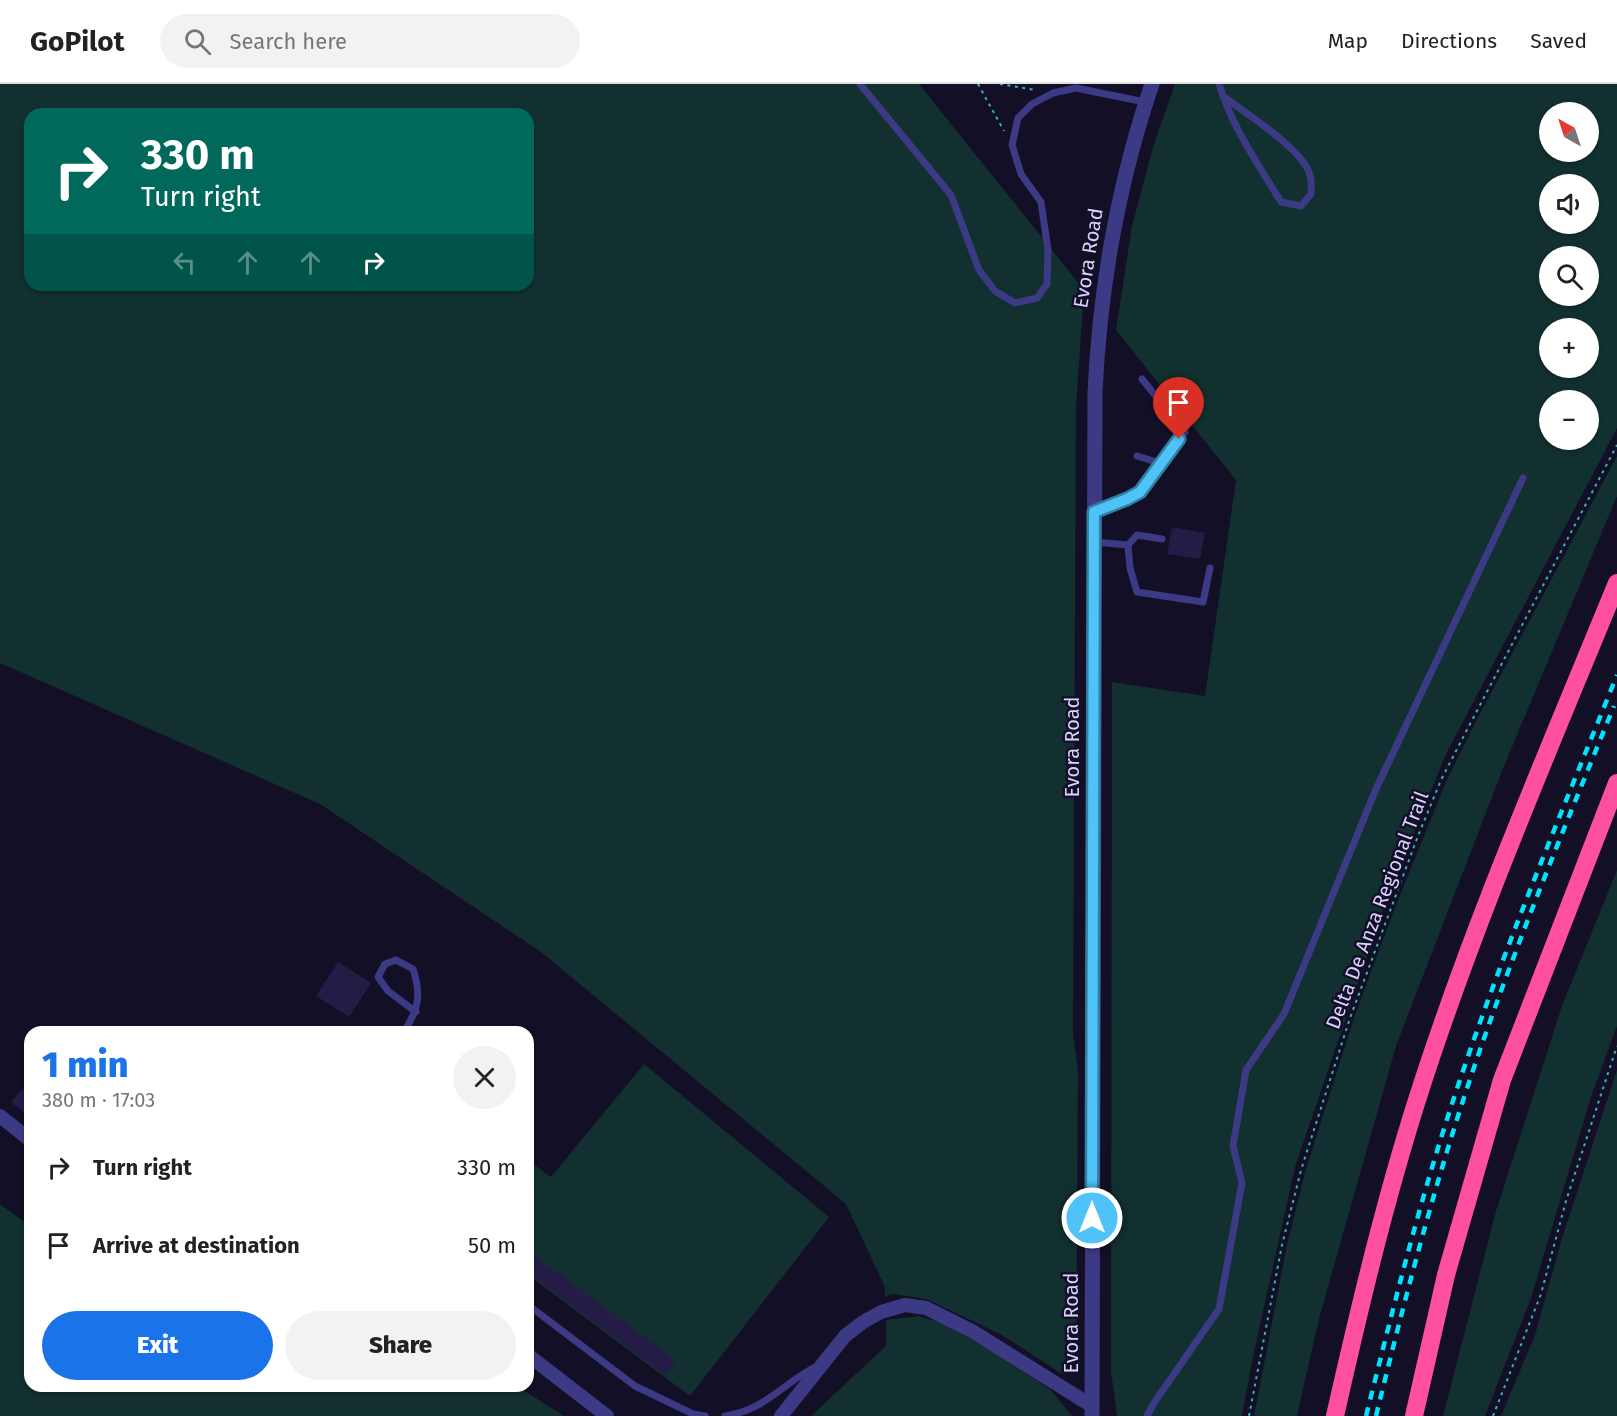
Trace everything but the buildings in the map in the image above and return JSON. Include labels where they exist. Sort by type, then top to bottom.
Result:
[{"type":"highway","points":[[1335,1416],[1384,1210],[1457,982],[1617,583]]},
{"type":"highway","points":[[1414,1416],[1446,1275],[1502,1080],[1617,783]]},
{"type":"street","name":"Evora Road","points":[[1092,1411],[1095,392],[1100,310],[1111,239],[1119,198],[1152,84]]},
{"type":"street","points":[[0,1116],[24,1135]]},
{"type":"street","points":[[781,1416],[846,1336],[863,1322],[881,1312],[905,1305],[926,1308],[972,1331],[1092,1411]]},
{"type":"street","points":[[534,1360],[607,1416]]},
{"type":"lane","points":[[860,84],[951,195],[979,270],[995,291],[1015,303],[1037,298],[1047,284],[1048,250],[1041,202],[1021,174],[1012,145],[1018,118],[1032,104],[1053,93],[1076,88],[1145,102]]},
{"type":"lane","points":[[1219,84],[1223,96],[1241,138],[1281,202],[1301,206],[1311,194],[1311,176],[1302,160],[1276,136],[1223,96]]},
{"type":"lane","points":[[1094,512],[1140,492],[1185,432],[1142,379]]},
{"type":"lane","points":[[1137,456],[1160,463]]},
{"type":"lane","points":[[1147,1416],[1219,1309],[1242,1184],[1233,1146],[1246,1070],[1284,1014],[1376,789],[1523,478]]},
{"type":"lane","points":[[1162,539],[1137,535],[1128,545],[1130,568],[1137,592],[1203,602],[1210,568]]},
{"type":"lane","points":[[1094,542],[1128,545]]},
{"type":"lane","points":[[408,1026],[416,1012],[419,986],[413,969],[396,960],[385,964],[378,977],[388,991],[416,1012]]},
{"type":"lane","points":[[534,1310],[635,1386],[693,1414],[705,1416]]},
{"type":"lane","points":[[725,1416],[761,1405],[799,1375],[825,1362]]},
{"type":"path","points":[[978,84],[1012,145]]},
{"type":"path","points":[[1000,84],[1053,93]]},
{"type":"path","name":"Delta De Anza Regional Trail","points":[[1249,1416],[1282,1245],[1301,1170],[1346,1029],[1414,847],[1441,780],[1617,445]]},
{"type":"path","points":[[1493,1416],[1541,1294],[1566,1201],[1617,1046]]},
{"type":"green space","points":[[0,84],[919,84],[1084,290],[1076,407],[1073,1034],[1078,1070],[1076,1374],[1062,1374],[1002,1335],[926,1299],[893,1294],[885,1296],[885,1287],[846,1204],[541,952],[320,804],[0,663]]},
{"type":"green space","points":[[1175,84],[1617,84],[1617,428],[1445,756],[1384,907],[1295,1167],[1242,1416],[1117,1416],[1111,1371],[1112,682],[1205,696],[1236,480],[1116,330],[1132,226],[1154,144]]},
{"type":"green space","points":[[1617,456],[1617,496],[1502,771],[1396,1046],[1319,1319],[1297,1416],[1254,1416],[1287,1245],[1306,1169],[1354,1018],[1394,910],[1446,782]]},
{"type":"green space","points":[[1617,870],[1617,1026],[1591,1097],[1531,1298],[1485,1416],[1443,1416],[1496,1211],[1562,1006]]},
{"type":"green space","points":[[644,1064],[829,1217],[690,1396],[534,1279],[534,1164],[551,1177]]},
{"type":"green space","points":[[1617,1070],[1617,1416],[1501,1416],[1535,1335],[1562,1238]]},
{"type":"green space","points":[[0,1204],[24,1222],[24,1392],[526,1392],[564,1416],[0,1416]]},
{"type":"green space","points":[[919,1316],[945,1324],[1004,1358],[1051,1390],[1072,1416],[811,1416],[886,1346],[886,1320]]},
{"type":"railway","points":[[1366,1416],[1416,1224],[1469,1055],[1530,891],[1617,675]]},
{"type":"railway","points":[[1376,1416],[1425,1226],[1476,1061],[1532,908],[1614,706]]},
{"type":"route","points":[[1092,1218],[1094,512],[1140,492],[1179,439]]}]
